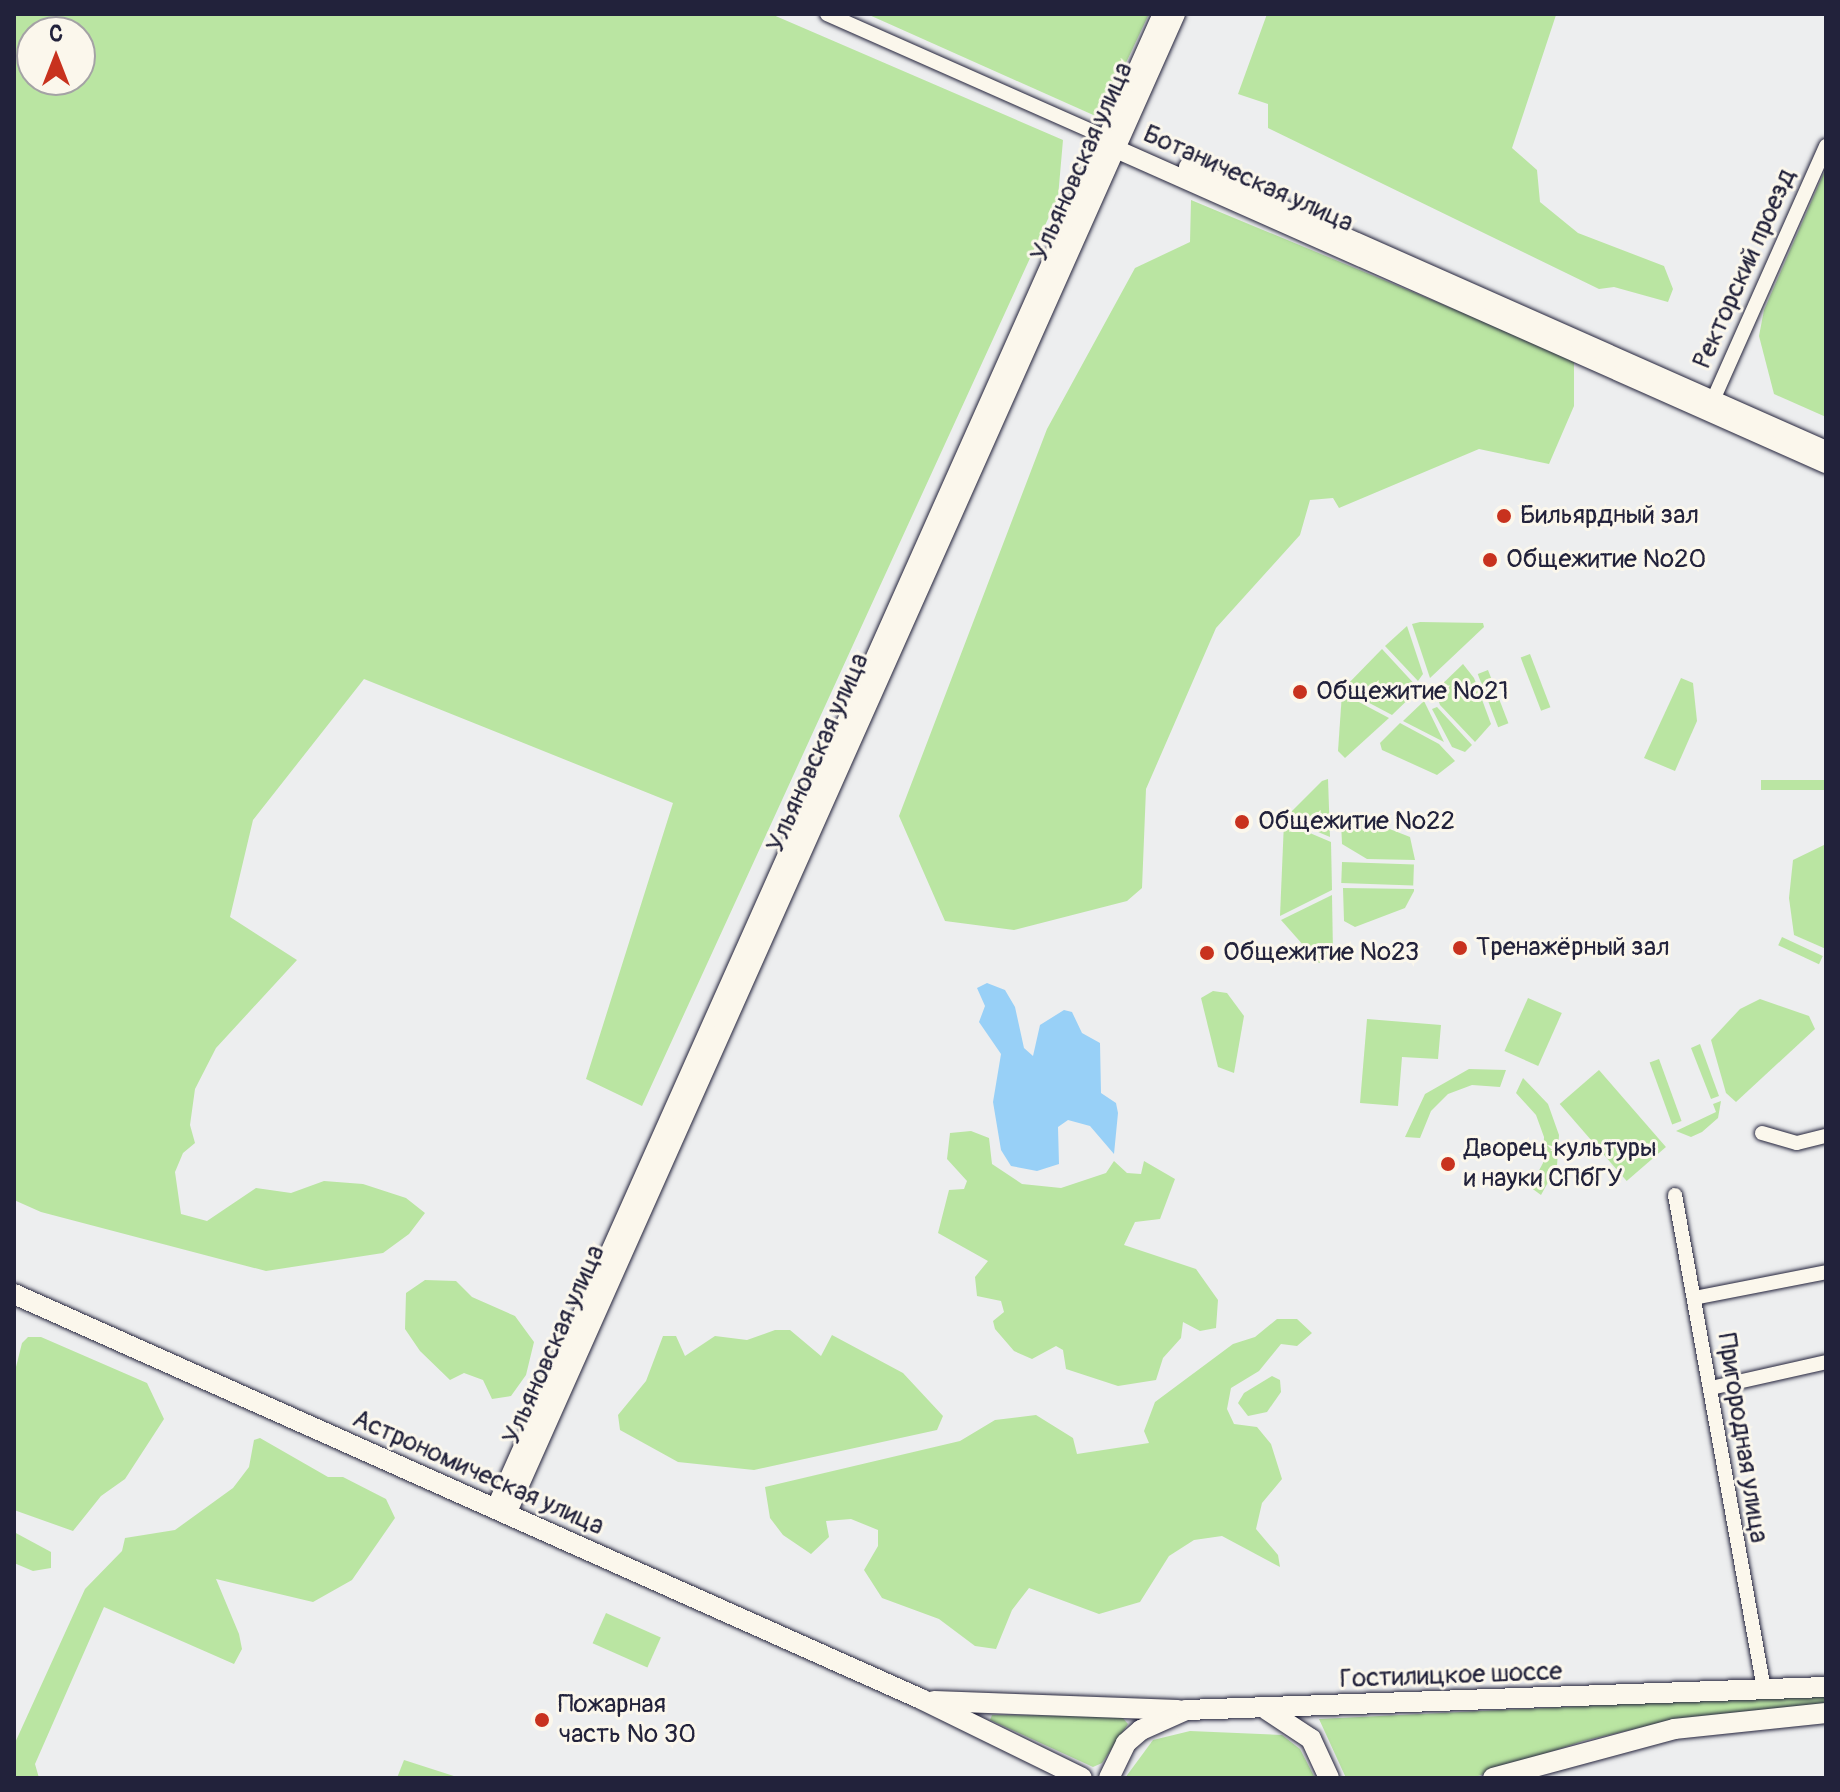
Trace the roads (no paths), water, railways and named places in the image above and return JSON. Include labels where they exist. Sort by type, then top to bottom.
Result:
[{"type":"main road","name":"Астрономическая улица","points":[[14,1294],[921,1699],[1082,1778]]},
{"type":"main road","name":"Гостилицкое шоссе","points":[[1109,1778],[1126,1743],[1141,1730],[1186,1710],[1267,1710],[1826,1687]]},
{"type":"main road","name":"Астрономическая улица","points":[[921,1699],[1186,1710]]},
{"type":"main road","points":[[1267,1710],[1311,1739],[1329,1778]]},
{"type":"main road","points":[[1493,1778],[1674,1729],[1826,1713]]},
{"type":"street","points":[[827,14],[1115,141]]},
{"type":"street","name":"Ульяновская улица","points":[[1115,141],[1162,14]]},
{"type":"street","name":"Ульяновская улица","points":[[501,1512],[1115,141],[1176,14]]},
{"type":"street","name":"Ботаническая улица","points":[[1115,141],[1711,406],[1826,464]]},
{"type":"street","name":"Ректорский проезд","points":[[1711,406],[1826,146]]},
{"type":"street","name":"Ботаническая улица","points":[[1711,406],[1826,450]]},
{"type":"street","points":[[1762,1133],[1797,1143],[1826,1136]]},
{"type":"street","name":"Пригородная улица","points":[[1675,1195],[1711,1388],[1728,1513],[1764,1689]]},
{"type":"street","points":[[1694,1298],[1826,1272]]},
{"type":"street","points":[[1711,1388],[1826,1362]]},
{"type":"water","points":[[987,983],[1005,990],[1015,1007],[1024,1048],[1033,1056],[1040,1025],[1064,1010],[1072,1012],[1082,1033],[1100,1043],[1101,1093],[1116,1103],[1118,1113],[1114,1154],[1090,1126],[1068,1120],[1058,1127],[1059,1164],[1037,1171],[1011,1166],[1001,1150],[993,1102],[1001,1054],[979,1022],[985,1006],[977,988]]},
{"type":"place","name":"Бильярдный зал","points":[[1504,516]]},
{"type":"place","name":"Общежитие №20","points":[[1490,560]]},
{"type":"place","name":"Общежитие №21","points":[[1300,692]]},
{"type":"place","name":"Общежитие №22","points":[[1242,822]]},
{"type":"place","name":"Тренажёрный зал","points":[[1460,948]]},
{"type":"place","name":"Общежитие №23","points":[[1207,953]]},
{"type":"place","name":"Дворец культуры и науки СПбГУ","points":[[1448,1164]]},
{"type":"place","name":"Пожарная часть № 30","points":[[542,1720]]}]
